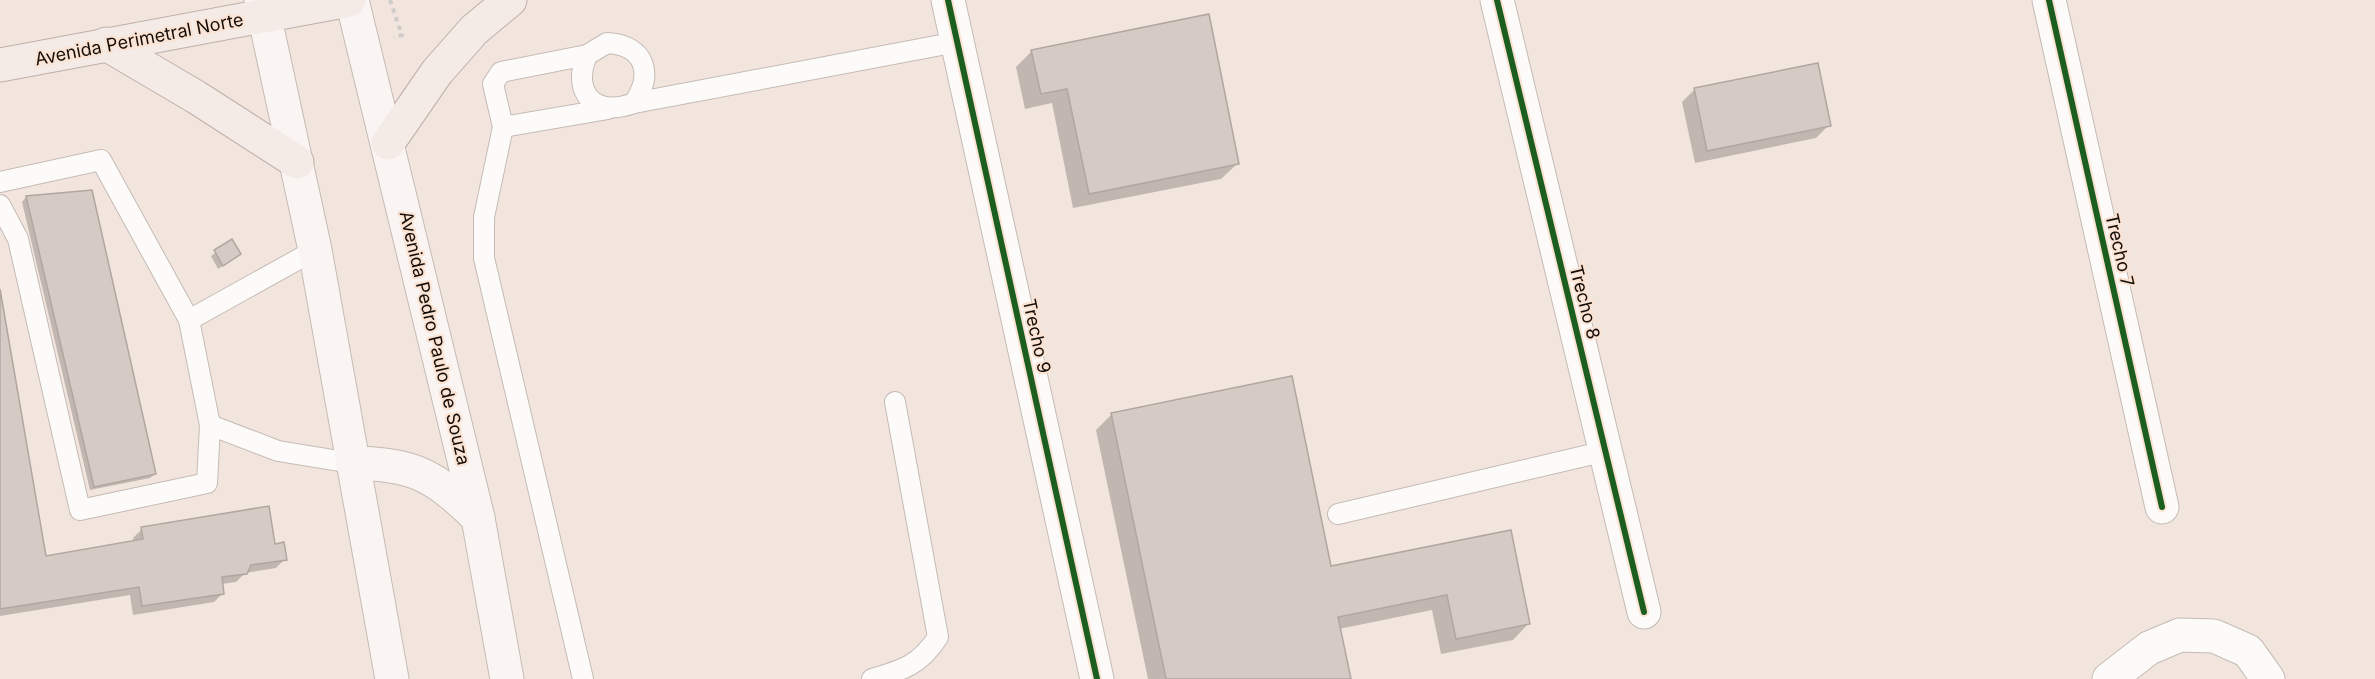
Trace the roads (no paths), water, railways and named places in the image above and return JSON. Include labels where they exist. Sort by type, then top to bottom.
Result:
[{"type":"highway","name":"Avenida Perimetral Norte","points":[[0,65],[106,44],[263,7],[351,0]]},
{"type":"highway","points":[[388,143],[437,72],[474,30],[510,0]]},
{"type":"highway","points":[[106,44],[196,97],[297,162]]},
{"type":"main road","name":"Avenida Pedro Paulo de Souza","points":[[351,0],[388,143],[478,518],[507,679]]},
{"type":"main road","points":[[263,7],[315,250],[392,679]]},
{"type":"main road","points":[[352,463],[388,463],[422,473],[448,489],[478,518]]},
{"type":"street","name":"Trecho 9","points":[[948,0],[1096,679]]},
{"type":"street","name":"Trecho 8","points":[[1497,0],[1644,612]]},
{"type":"street","name":"Trecho 7","points":[[2049,0],[2162,507]]},
{"type":"street","points":[[2109,679],[2149,648],[2180,635],[2214,636],[2248,651],[2268,679]]},
{"type":"lane","points":[[503,127],[957,42]]},
{"type":"lane","points":[[583,679],[484,258],[484,217],[503,127],[493,84],[501,72],[586,55],[607,43],[633,50],[643,63],[646,80],[634,103]]},
{"type":"lane","points":[[586,55],[580,71],[582,88],[592,102],[608,109]]},
{"type":"lane","points":[[0,182],[101,160],[189,320],[210,425],[207,483],[80,510],[18,239],[0,205]]},
{"type":"lane","points":[[189,320],[315,250]]},
{"type":"lane","points":[[872,679],[906,669],[927,654],[938,638],[895,402]]},
{"type":"lane","points":[[210,425],[278,451],[352,463]]},
{"type":"lane","points":[[1338,514],[1606,451]]}]
